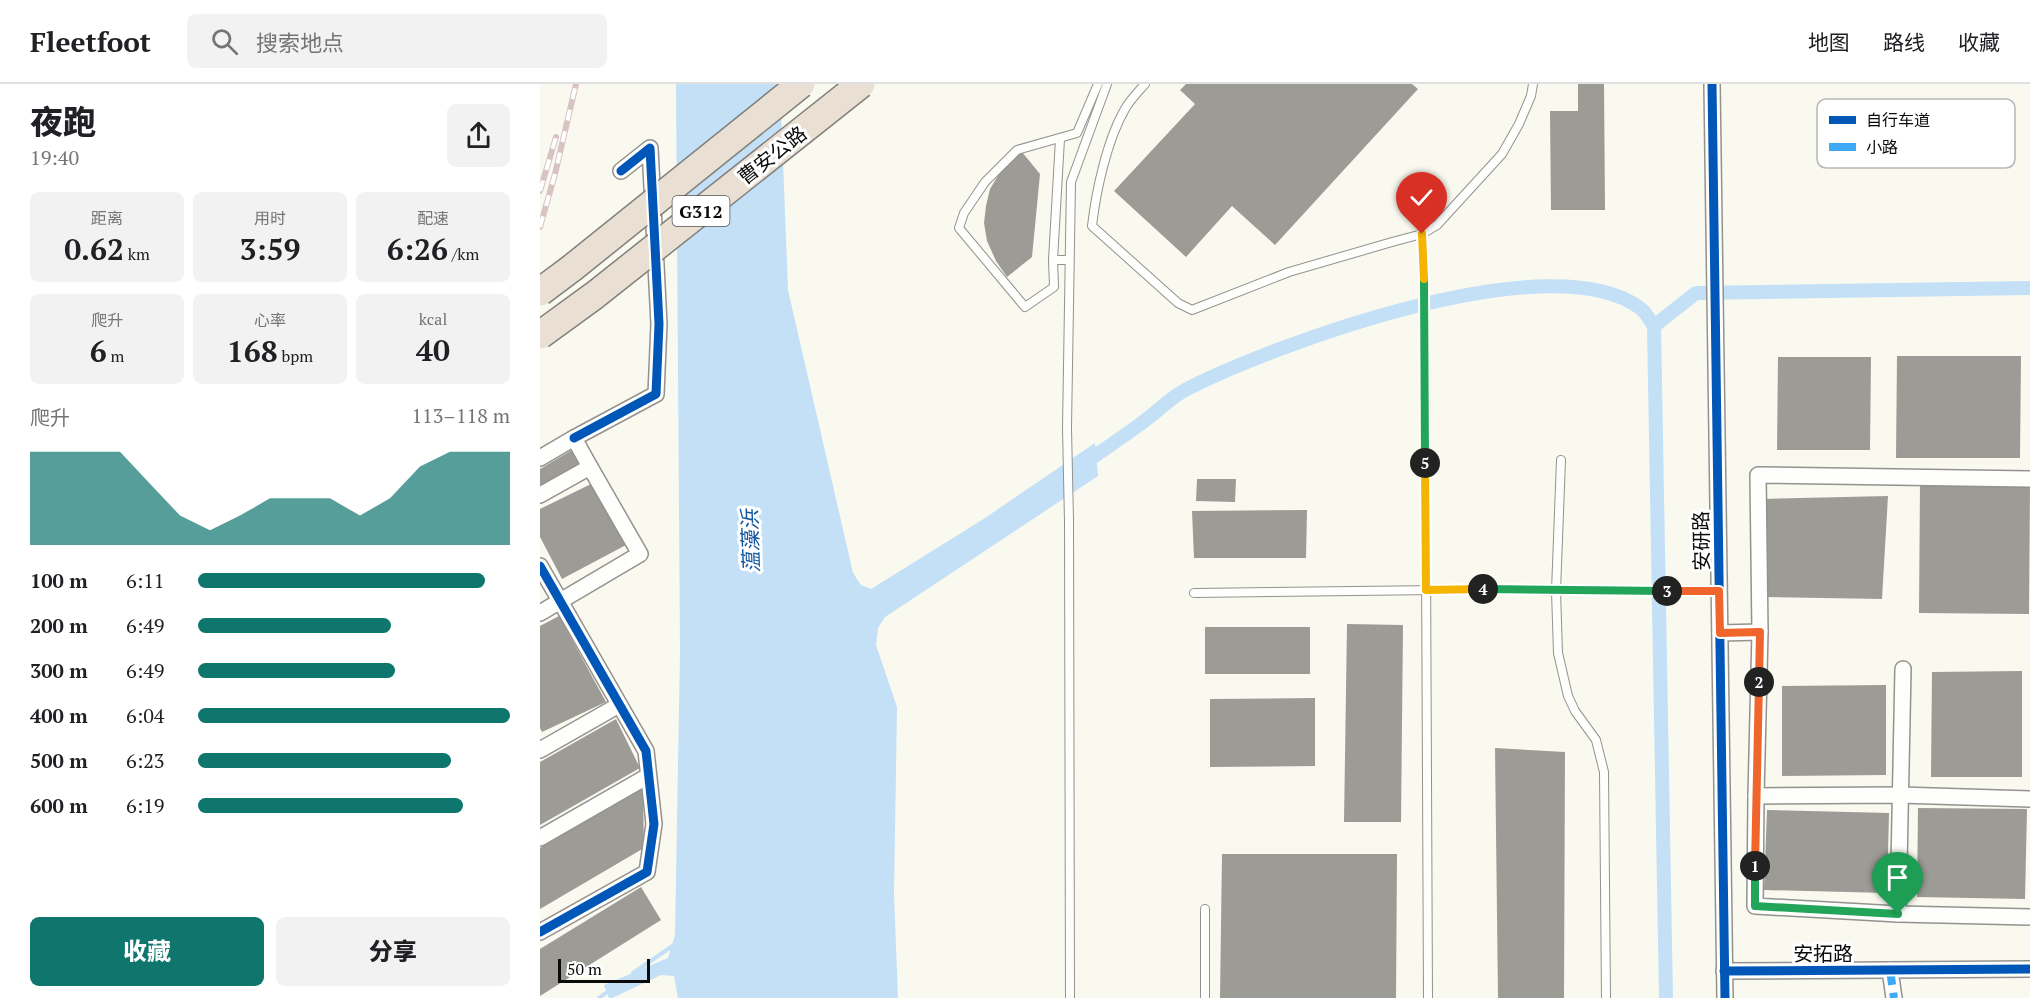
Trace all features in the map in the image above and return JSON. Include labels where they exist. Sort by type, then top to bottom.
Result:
[{"type":"highway","name":"曹安公路","points":[[540,292],[801,84]]},
{"type":"highway","name":"曹安公路","points":[[540,335],[595,295],[861,84]]},
{"type":"street","name":"安研路","points":[[1712,84],[1725,998]]},
{"type":"street","points":[[540,458],[656,394],[659,324],[650,148],[621,171]]},
{"type":"street","points":[[540,613],[640,554],[574,438]]},
{"type":"street","points":[[540,495],[590,467]]},
{"type":"street","points":[[2030,479],[1758,475],[1760,632],[1755,906],[1898,914],[2030,917]]},
{"type":"street","points":[[540,566],[646,751],[654,824],[646,872],[540,932]]},
{"type":"street","points":[[1720,633],[1760,632]]},
{"type":"street","points":[[1898,914],[1903,669]]},
{"type":"street","points":[[540,750],[619,705]]},
{"type":"street","points":[[540,838],[648,776]]},
{"type":"street","points":[[1756,796],[1900,795],[2030,798]]},
{"type":"street","name":"安拓路","points":[[1725,971],[2030,969]]},
{"type":"street","points":[[1890,970],[1894,998]]},
{"type":"lane","points":[[1060,139],[1053,260],[1054,287],[1025,307],[959,228],[964,213],[985,183],[1017,150],[1077,133],[1098,84]]},
{"type":"lane","points":[[1070,998],[1067,429],[1071,182],[1107,84]]},
{"type":"lane","points":[[1145,84],[1129,104],[1118,124],[1095,194],[1092,226],[1178,303],[1192,310],[1289,272],[1422,234],[1437,225],[1502,154],[1519,124],[1531,96],[1533,84]]},
{"type":"lane","points":[[1058,178],[1073,176]]},
{"type":"lane","points":[[1422,234],[1425,341],[1428,998]]},
{"type":"lane","points":[[1053,260],[1069,260]]},
{"type":"lane","points":[[1561,460],[1556,591],[1558,653],[1575,711],[1596,740],[1604,772],[1606,998]]},
{"type":"lane","points":[[1194,593],[1522,589],[1719,591]]},
{"type":"lane","points":[[1205,909],[1205,998]]},
{"type":"water","name":"蕰藻浜","points":[[676,84],[780,84],[788,290],[853,573],[861,585],[871,589],[982,520],[1095,443],[1098,476],[885,617],[878,628],[876,645],[897,707],[894,894],[898,998],[678,998],[674,976],[661,975],[609,998],[604,985],[668,958],[675,935],[680,652]]},
{"type":"building","points":[[1186,84],[1412,84],[1418,89],[1275,245],[1232,206],[1186,257],[1114,191],[1195,104],[1180,90]]},
{"type":"building","points":[[1578,84],[1604,84],[1605,210],[1551,210],[1550,111],[1578,111]]},
{"type":"building","points":[[1022,152],[1040,174],[1032,257],[1007,277],[996,261],[987,241],[984,223],[986,206],[990,189],[999,174]]},
{"type":"building","points":[[1897,356],[2021,356],[2020,458],[1896,458]]},
{"type":"building","points":[[1778,357],[1871,357],[1870,450],[1777,450]]},
{"type":"building","points":[[572,450],[580,464],[540,488],[540,469]]},
{"type":"building","points":[[1197,479],[1236,479],[1235,502],[1196,501]]},
{"type":"building","points":[[593,483],[626,545],[562,579],[540,537],[540,509]]},
{"type":"building","points":[[1920,485],[2030,486],[2029,614],[1919,613]]},
{"type":"building","points":[[1888,496],[1882,599],[1766,597],[1762,499]]},
{"type":"building","points":[[1307,510],[1306,558],[1194,558],[1192,511]]},
{"type":"building","points":[[559,616],[606,702],[542,732],[540,728],[540,626]]},
{"type":"building","points":[[1347,624],[1403,625],[1401,822],[1344,822]]},
{"type":"building","points":[[1205,627],[1310,627],[1310,674],[1205,674]]},
{"type":"building","points":[[2022,671],[2022,777],[1931,777],[1932,672]]},
{"type":"building","points":[[1886,685],[1886,775],[1782,776],[1782,686]]},
{"type":"building","points":[[1315,698],[1315,766],[1210,767],[1210,699]]},
{"type":"building","points":[[616,719],[640,768],[540,825],[540,762]]},
{"type":"building","points":[[1495,748],[1565,752],[1564,998],[1498,998]]},
{"type":"building","points":[[640,787],[643,792],[644,848],[540,909],[540,848]]},
{"type":"building","points":[[1918,808],[2027,809],[2025,899],[1917,897]]},
{"type":"building","points":[[1767,810],[1889,813],[1887,893],[1764,890]]},
{"type":"building","points":[[1222,854],[1397,854],[1396,998],[1220,998]]},
{"type":"building","points":[[641,887],[661,920],[540,996],[540,949]]},
{"type":"waterway","points":[[1083,464],[1136,428],[1187,389],[1284,348],[1414,306],[1482,292],[1544,286],[1599,291],[1640,308],[1654,326],[1666,998]]},
{"type":"waterway","points":[[1654,326],[1696,293],[2030,288]]},
{"type":"waterway","points":[[633,973],[674,945]]},
{"type":"waterway","points":[[599,998],[610,990]]},
{"type":"railway","points":[[540,227],[576,84]]},
{"type":"railway","points":[[540,191],[556,137]]},
{"type":"marked path","points":[[1890,970],[1894,998]]},
{"type":"cycle path","points":[[1712,84],[1725,998]]},
{"type":"cycle path","points":[[574,438],[656,394],[659,324],[650,148],[621,171]]},
{"type":"cycle path","points":[[540,566],[646,751],[654,824],[647,872],[540,932]]},
{"type":"cycle path","points":[[1724,971],[2030,969]]},
{"type":"route","points":[[1422,234],[1426,590],[1719,591],[1720,633],[1760,632],[1755,906],[1898,914]]}]
